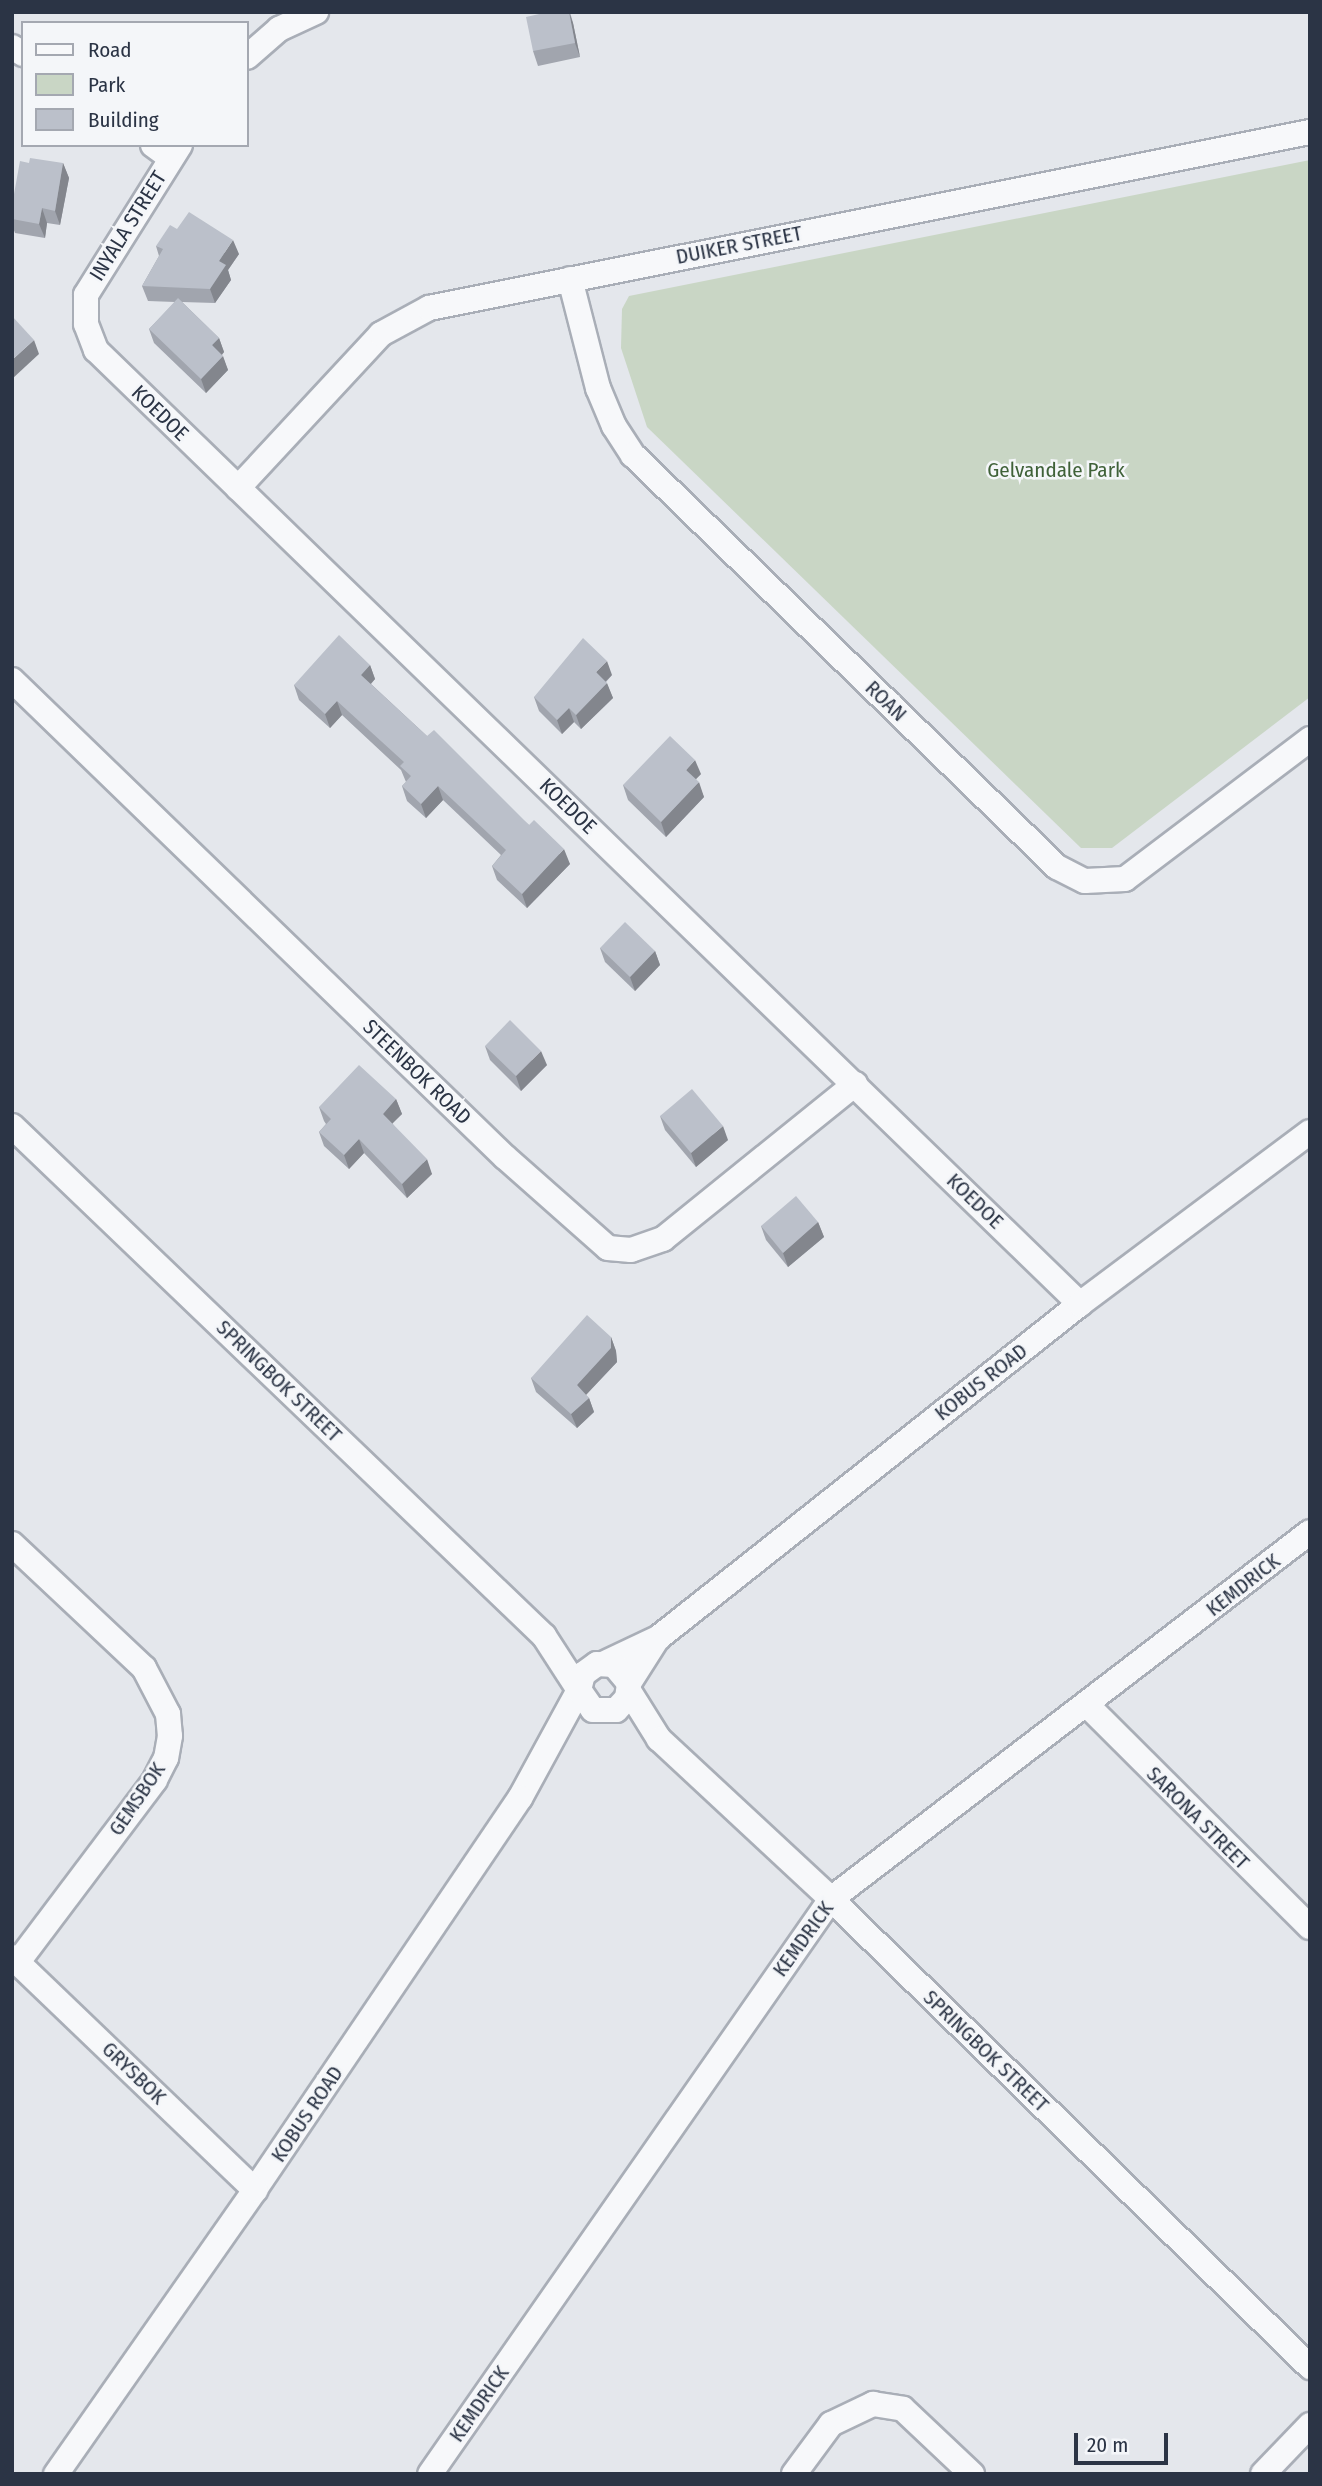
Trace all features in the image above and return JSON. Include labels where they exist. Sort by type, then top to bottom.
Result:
[{"type":"street","points":[[248,56],[279,29],[316,12]]},
{"type":"street","name":"DUIKER STREET","points":[[238,488],[382,334],[402,320],[429,308],[1310,132]]},
{"type":"street","name":"INYALA STREET","points":[[86,295],[168,149]]},
{"type":"street","name":"ROAN","points":[[570,279],[598,388],[614,426],[633,455],[1057,867],[1085,881],[1125,879],[1310,739]]},
{"type":"street","name":"KOEDOE","points":[[86,295],[86,324],[96,350],[1080,1304]]},
{"type":"street","name":"STEENBOK ROAD","points":[[12,680],[505,1157],[608,1248],[631,1250],[663,1238],[855,1084]]},
{"type":"street","name":"SPRINGBOK STREET","points":[[12,1126],[544,1636]]},
{"type":"street","name":"KOBUS ROAD","points":[[657,1638],[1080,1304],[1310,1132]]},
{"type":"street","name":"KEMDRICK","points":[[430,2474],[831,1899],[1088,1706],[1310,1532]]},
{"type":"street","name":"GEMSBOK","points":[[12,1544],[144,1668],[168,1714],[170,1736],[166,1758],[155,1780],[15,1959]]},
{"type":"street","points":[[544,1636],[601,1663],[621,1669],[659,1739]]},
{"type":"street","points":[[544,1636],[587,1706],[659,1739]]},
{"type":"street","points":[[550,1749],[579,1690],[583,1674],[657,1638]]},
{"type":"street","points":[[550,1749],[603,1712],[622,1705],[629,1687],[657,1638]]},
{"type":"street","name":"SARONA STREET","points":[[1088,1706],[1310,1927]]},
{"type":"street","name":"SPRINGBOK STREET","points":[[659,1739],[831,1899],[1310,2367]]},
{"type":"street","name":"KOBUS ROAD","points":[[56,2474],[255,2190],[550,1749]]},
{"type":"street","name":"GRYSBOK","points":[[15,1959],[255,2190]]},
{"type":"street","points":[[794,2474],[831,2424],[873,2404],[903,2409],[972,2474]]},
{"type":"street","points":[[1263,2474],[1310,2425]]},
{"type":"green space","name":"Gelvandale Park","points":[[1310,160],[1310,697],[1112,848],[1081,848],[647,427],[621,348],[622,309],[629,296]]},
{"type":"building","points":[[548,12],[569,12],[575,43],[533,51],[526,17]]},
{"type":"building","points":[[30,158],[63,163],[55,211],[42,208],[39,224],[12,219],[20,161],[29,163]]},
{"type":"building","points":[[189,212],[233,240],[219,261],[226,265],[210,289],[142,286],[163,249],[156,246],[170,225],[177,229]]},
{"type":"building","points":[[178,298],[219,338],[212,345],[223,356],[201,379],[149,329]]},
{"type":"building","points":[[12,316],[34,340],[12,360]]},
{"type":"building","points":[[339,635],[370,665],[361,675],[427,736],[434,730],[529,825],[534,820],[564,849],[522,894],[492,866],[506,850],[438,786],[421,804],[402,786],[411,776],[400,766],[404,762],[337,701],[325,714],[294,685]]},
{"type":"building","points":[[583,638],[607,661],[596,672],[607,683],[576,715],[569,708],[557,720],[534,697]]},
{"type":"building","points":[[670,736],[695,760],[686,770],[699,782],[661,822],[623,785]]},
{"type":"building","points":[[625,922],[655,951],[630,977],[600,948]]},
{"type":"building","points":[[510,1020],[541,1051],[516,1076],[485,1046]]},
{"type":"building","points":[[359,1065],[396,1099],[383,1114],[427,1159],[402,1184],[359,1139],[344,1155],[319,1132],[331,1119],[319,1107]]},
{"type":"building","points":[[692,1089],[723,1126],[691,1153],[660,1116]]},
{"type":"building","points":[[796,1196],[818,1222],[783,1253],[761,1226]]},
{"type":"building","points":[[587,1315],[611,1337],[611,1348],[577,1385],[589,1398],[571,1414],[531,1378]]}]
